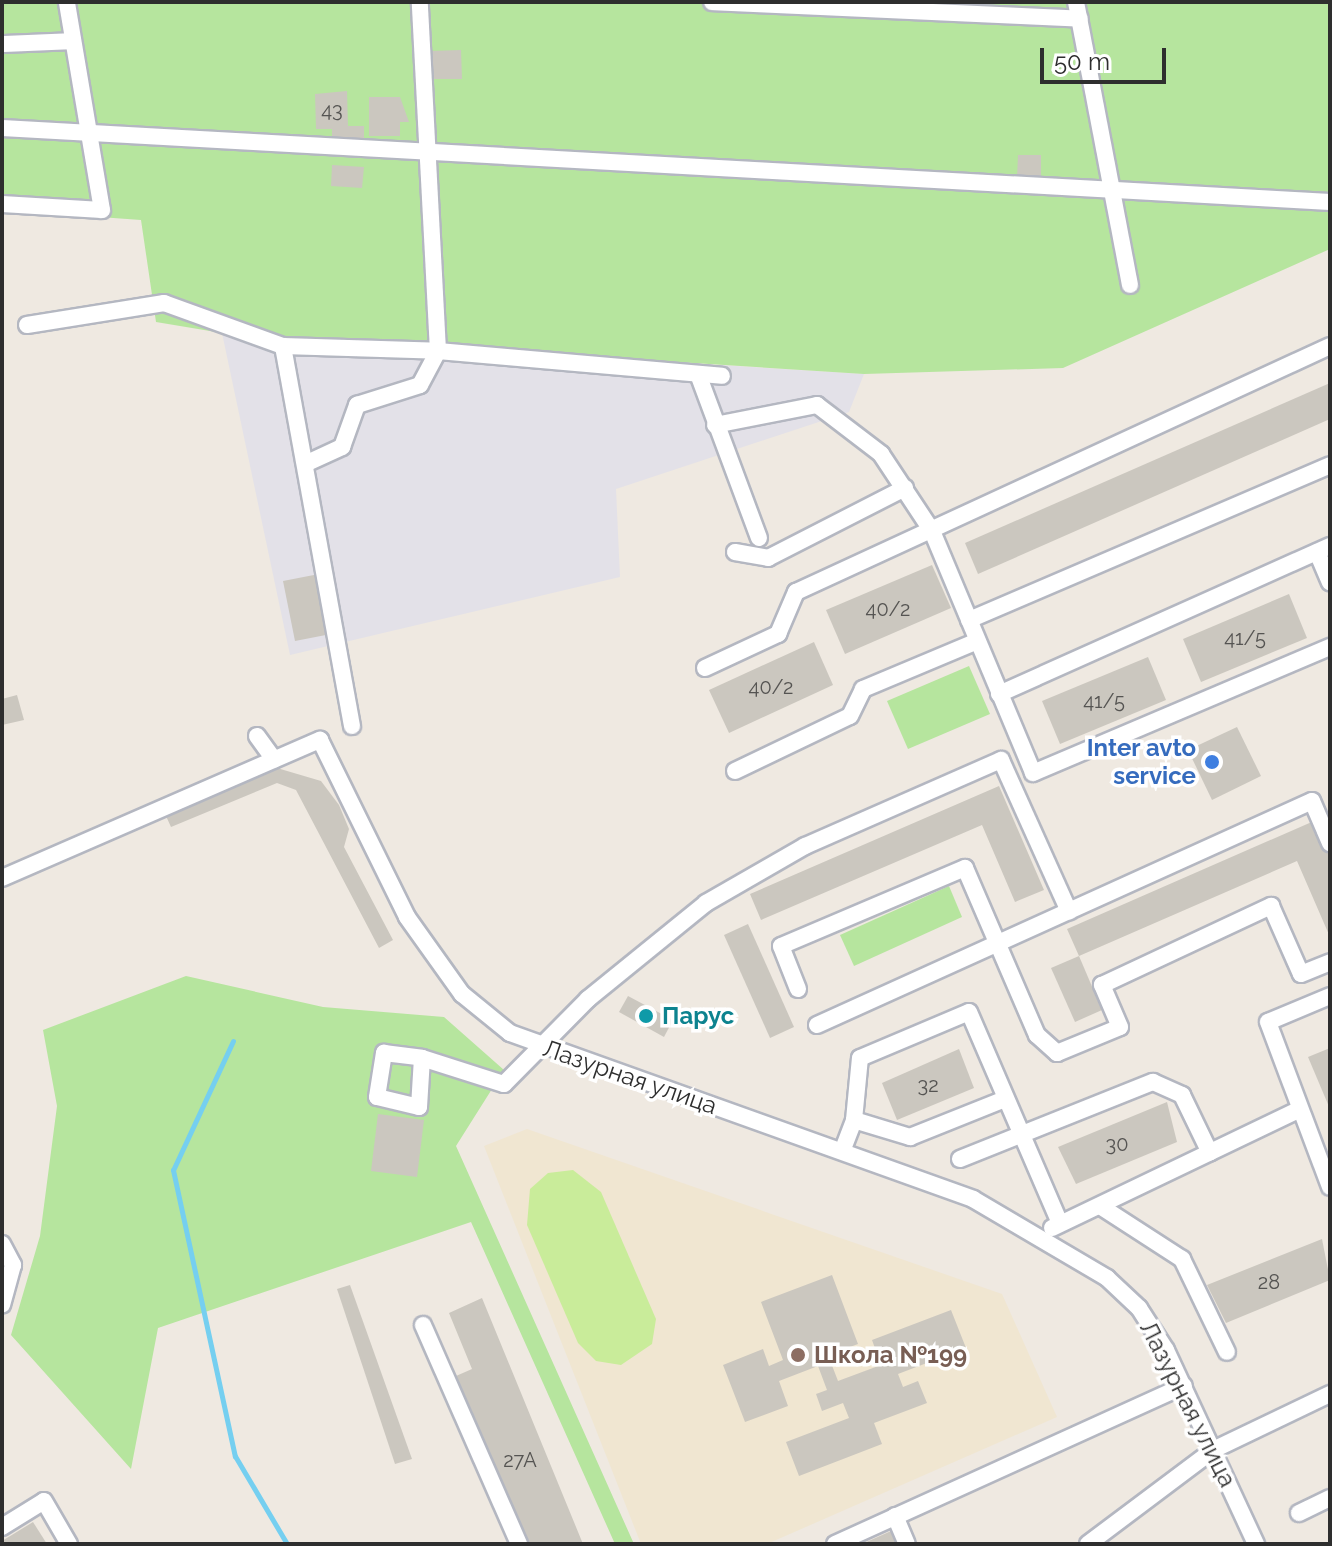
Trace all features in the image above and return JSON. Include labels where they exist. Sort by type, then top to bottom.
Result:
[{"type":"street","points":[[2,204],[102,210],[67,2]]},
{"type":"street","points":[[305,464],[342,447],[357,405],[420,385],[438,351],[420,2]]},
{"type":"street","points":[[712,2],[1080,19]]},
{"type":"street","points":[[1076,2],[1130,285]]},
{"type":"street","points":[[2,44],[73,41]]},
{"type":"street","points":[[2,128],[430,153],[1112,186],[1330,202]]},
{"type":"street","points":[[27,325],[164,303],[283,346],[438,351],[722,376]]},
{"type":"street","points":[[283,346],[352,726]]},
{"type":"street","points":[[705,668],[778,634],[796,592],[1330,346]]},
{"type":"street","points":[[698,374],[759,538]]},
{"type":"street","points":[[715,425],[817,405],[881,454],[932,531],[975,642],[1033,773],[1330,647]]},
{"type":"street","points":[[969,620],[1330,465]]},
{"type":"street","points":[[735,552],[768,558],[905,488]]},
{"type":"street","points":[[999,694],[1324,549],[1330,582]]},
{"type":"street","points":[[735,771],[850,716],[863,689],[975,642]]},
{"type":"street","points":[[257,736],[274,759]]},
{"type":"street","name":"Лазурная улица","points":[[2,878],[320,740],[407,917],[462,994],[510,1033],[540,1047],[843,1149],[973,1199],[1045,1236],[1139,1308],[1184,1386],[1256,1544]]},
{"type":"street","points":[[422,1058],[504,1084],[588,999],[706,903],[805,846],[1001,760],[1069,911]]},
{"type":"street","points":[[817,1025],[1312,801],[1330,843]]},
{"type":"street","points":[[798,989],[781,946],[965,868],[1037,1035],[1057,1053],[1120,1027],[1102,985],[1271,906],[1301,974],[1330,962]]},
{"type":"street","points":[[1330,996],[1268,1022],[1298,1110],[1324,1155],[1330,1187]]},
{"type":"street","points":[[843,1149],[854,1120],[860,1058],[969,1012],[1059,1221]]},
{"type":"street","points":[[960,1159],[1153,1082],[1182,1095],[1210,1153]]},
{"type":"street","points":[[854,1120],[910,1137],[1005,1099]]},
{"type":"street","points":[[1045,1236],[1059,1221],[1100,1206],[1298,1110]]},
{"type":"street","points":[[1100,1206],[1182,1259],[1227,1352]]},
{"type":"street","points":[[2,1244],[13,1265],[2,1305]]},
{"type":"street","points":[[423,1325],[519,1544]]},
{"type":"street","points":[[835,1544],[1184,1386]]},
{"type":"street","points":[[1088,1544],[1213,1450],[1330,1394]]},
{"type":"street","points":[[1299,1513],[1330,1498]]},
{"type":"street","points":[[2,1527],[44,1501],[69,1544]]},
{"type":"street","points":[[895,1516],[907,1544]]},
{"type":"shaded area","points":[[222,333],[864,374],[849,412],[616,489],[620,577],[290,655]]},
{"type":"shaded area","name":"Школа №199","points":[[527,1129],[1002,1294],[1057,1417],[767,1544],[641,1544],[484,1146]]},
{"type":"green space","points":[[2,2],[1330,2],[1330,249],[1063,368],[864,374],[222,333],[156,322],[141,220],[2,210]]},
{"type":"green space","points":[[969,666],[990,714],[908,749],[887,701]]},
{"type":"green space","points":[[949,886],[962,917],[854,966],[840,935]]},
{"type":"green space","points":[[186,976],[323,1007],[444,1017],[504,1070],[456,1146],[634,1544],[615,1544],[471,1222],[158,1328],[131,1469],[11,1335],[40,1236],[57,1106],[43,1030]]},
{"type":"green space","points":[[573,1170],[601,1192],[656,1319],[652,1344],[621,1365],[596,1361],[578,1343],[527,1225],[530,1189],[548,1173]]},
{"type":"building","points":[[461,50],[462,79],[430,79],[429,51]]},
{"type":"building","points":[[347,91],[348,126],[364,126],[364,144],[332,145],[332,129],[316,129],[315,94]]},
{"type":"building","points":[[369,97],[400,97],[409,122],[400,122],[400,136],[369,136]]},
{"type":"building","points":[[1018,155],[1041,155],[1041,179],[1017,178]]},
{"type":"building","points":[[332,165],[364,167],[362,188],[331,186]]},
{"type":"building","points":[[1330,383],[1330,419],[978,574],[965,543]]},
{"type":"building","points":[[932,565],[951,608],[845,654],[826,610]]},
{"type":"building","points":[[319,574],[331,634],[295,641],[283,581]]},
{"type":"building","points":[[1289,594],[1307,638],[1201,682],[1183,639]]},
{"type":"building","points":[[814,642],[833,685],[729,733],[709,690]]},
{"type":"building","points":[[1148,657],[1166,700],[1060,744],[1042,701]]},
{"type":"building","points":[[17,695],[24,720],[2,725],[2,699]]},
{"type":"building","points":[[1237,727],[1261,776],[1212,800],[1188,750]]},
{"type":"building","points":[[277,768],[321,781],[339,805],[349,829],[344,847],[393,940],[379,948],[296,790],[277,783],[171,827],[166,816]]},
{"type":"building","points":[[999,786],[1044,890],[1015,902],[982,825],[761,920],[750,894]]},
{"type":"building","points":[[1314,821],[1330,858],[1330,937],[1297,861],[1079,956],[1067,929]]},
{"type":"building","points":[[748,924],[794,1027],[770,1038],[724,935]]},
{"type":"building","points":[[1079,956],[1102,1010],[1075,1022],[1051,968]]},
{"type":"building","name":"Парус","points":[[628,996],[673,1020],[664,1037],[619,1012]]},
{"type":"building","points":[[1330,1048],[1330,1109],[1308,1057]]},
{"type":"building","points":[[959,1049],[974,1088],[897,1120],[882,1083]]},
{"type":"building","points":[[1167,1102],[1177,1142],[1076,1184],[1058,1147]]},
{"type":"building","points":[[378,1114],[424,1120],[417,1177],[371,1171]]},
{"type":"building","points":[[1322,1239],[1330,1280],[1226,1323],[1207,1285]]},
{"type":"building","points":[[832,1275],[858,1344],[828,1355],[838,1381],[881,1365],[872,1340],[951,1310],[966,1348],[898,1374],[903,1387],[918,1381],[927,1403],[874,1423],[882,1444],[799,1476],[786,1442],[849,1418],[843,1403],[822,1411],[816,1394],[827,1390],[818,1366],[779,1381],[788,1406],[745,1422],[723,1365],[763,1349],[769,1366],[783,1360],[761,1302]]},
{"type":"building","points":[[350,1285],[412,1459],[395,1464],[337,1289]]},
{"type":"building","points":[[482,1298],[583,1544],[528,1544],[456,1376],[472,1369],[449,1313]]},
{"type":"building","points":[[33,1522],[47,1544],[2,1544],[2,1541]]},
{"type":"building","points":[[891,1531],[897,1544],[862,1544]]},
{"type":"waterway","points":[[233,1041],[173,1170],[235,1456],[287,1544]]},
{"type":"place","name":"Inter avto service","points":[[1212,762]]},
{"type":"place","name":"Парус","points":[[646,1016]]},
{"type":"place","name":"Школа №199","points":[[798,1355]]}]
